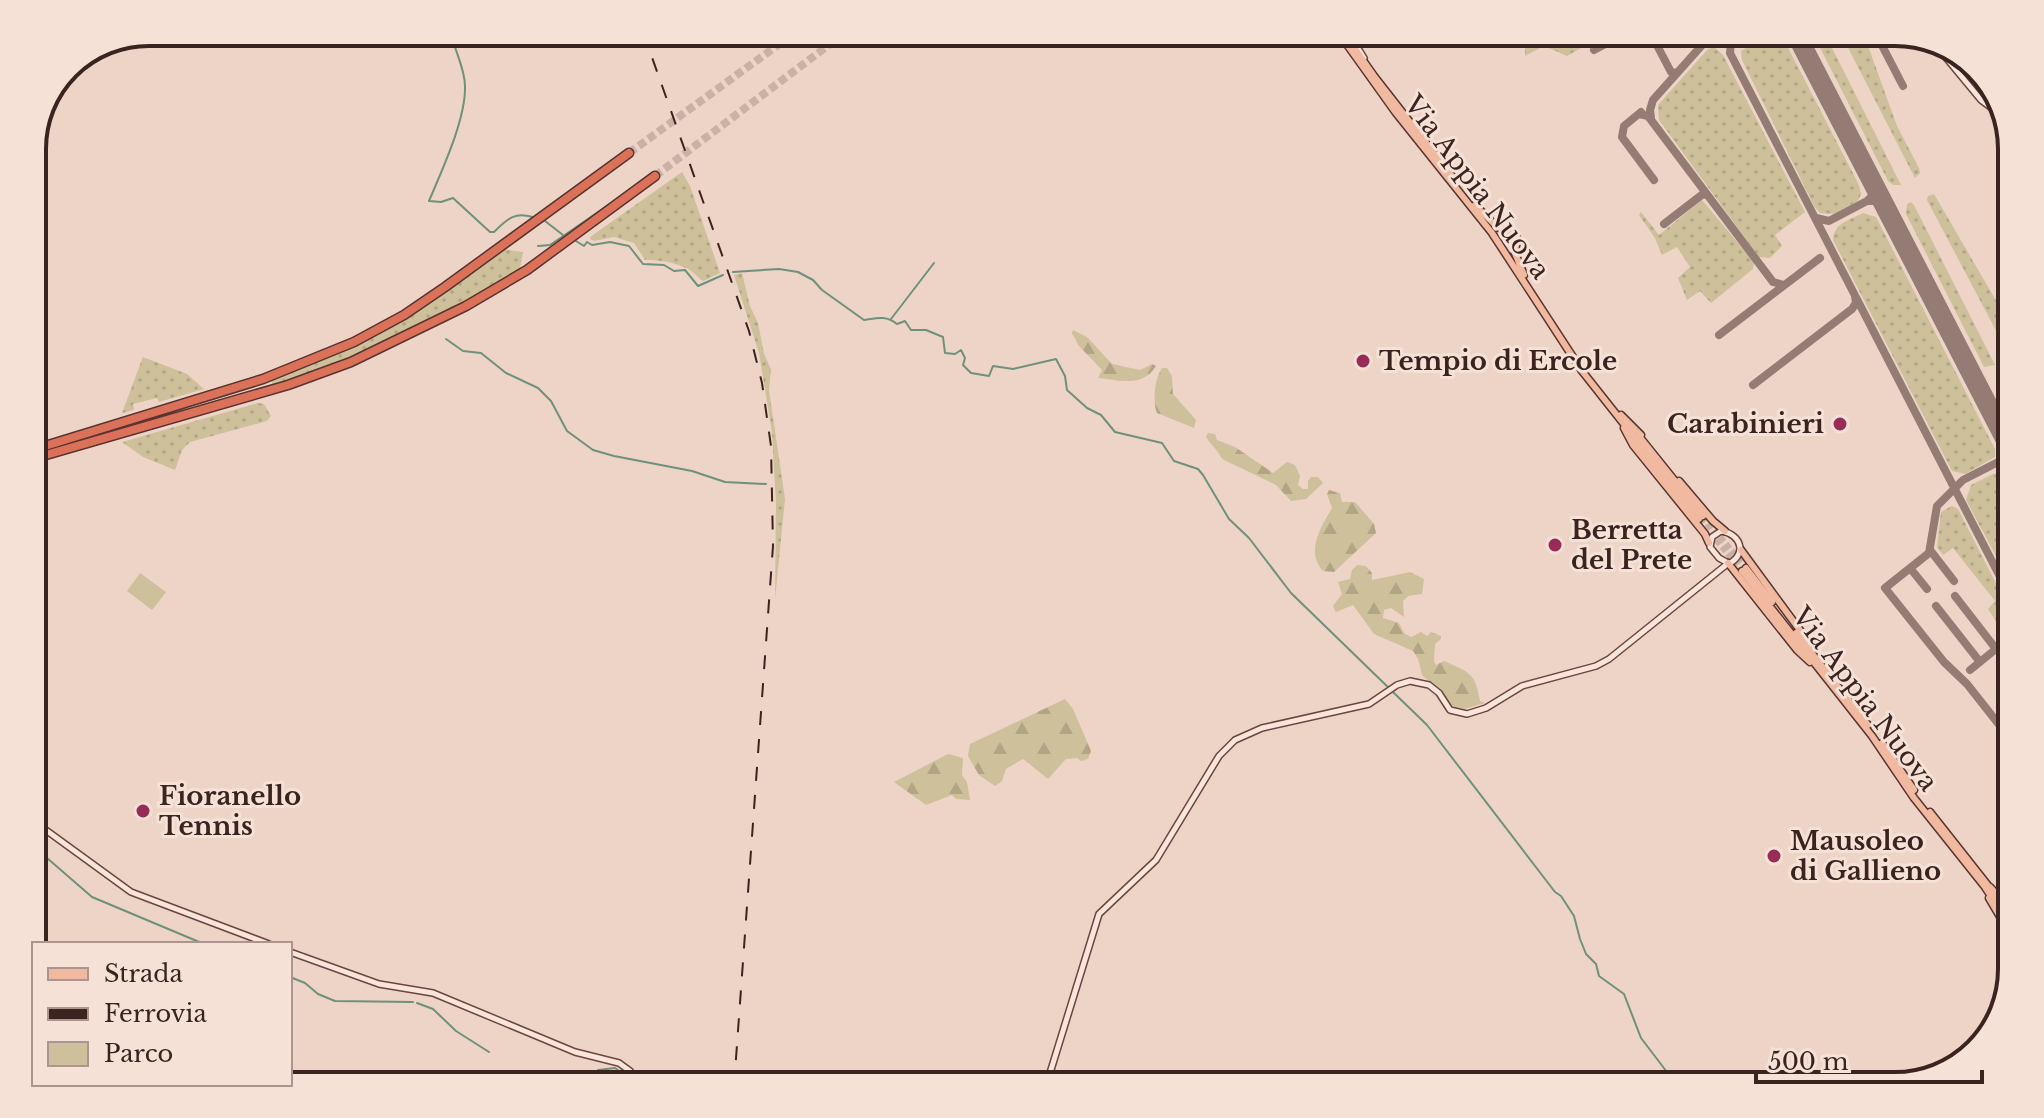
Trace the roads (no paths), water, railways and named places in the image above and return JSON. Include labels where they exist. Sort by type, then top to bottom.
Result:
[{"type":"highway","points":[[46,446],[263,379],[354,342],[404,315],[445,287],[629,153]]},
{"type":"highway","points":[[46,455],[274,389],[351,362],[466,306],[520,274],[655,176]]},
{"type":"main road","name":"Via Appia Nuova","points":[[1352,46],[1379,90],[1492,233],[1582,371],[1619,414]]},
{"type":"main road","name":"Via Appia Nuova","points":[[1353,46],[1475,205],[1586,370],[1701,518]]},
{"type":"main road","points":[[1475,205],[1498,228],[1514,236],[1515,253],[1524,275]]},
{"type":"main road","points":[[1619,414],[1638,431],[1713,521],[1725,531]]},
{"type":"main road","points":[[1619,414],[1633,445],[1709,543]]},
{"type":"main road","points":[[1741,550],[1810,644],[1819,667]]},
{"type":"main road","points":[[1728,563],[1797,650],[1819,667]]},
{"type":"main road","name":"Via Appia Nuova","points":[[1744,570],[1819,667],[1850,699],[1929,812],[1998,902]]},
{"type":"main road","name":"Via Appia Nuova","points":[[1986,885],[1998,905]]},
{"type":"main road","points":[[1986,885],[1998,897]]},
{"type":"main road","points":[[1986,885],[1998,916]]},
{"type":"street","points":[[1949,61],[1987,103]]},
{"type":"street","points":[[1050,1072],[1099,914],[1156,860],[1224,749],[1250,731],[1369,704],[1397,685],[1410,681],[1423,682],[1439,693],[1450,710],[1467,714],[1486,708],[1522,686],[1603,663],[1737,559],[1741,550],[1735,538],[1725,531],[1715,533],[1709,543],[1719,558],[1728,563]]},
{"type":"street","points":[[1719,558],[1719,571]]},
{"type":"street","points":[[46,830],[131,892],[264,942]]},
{"type":"street","points":[[292,953],[379,984],[433,993],[575,1052],[617,1062],[631,1072]]},
{"type":"waterway","points":[[455,46],[464,75],[462,114],[429,201],[441,202],[453,198],[490,232],[517,216],[536,218]]},
{"type":"waterway","points":[[538,246],[550,245],[620,197]]},
{"type":"waterway","points":[[545,221],[563,235]]},
{"type":"waterway","points":[[576,241],[584,246],[587,242],[592,245],[610,242],[629,246],[643,264],[664,265],[674,271],[685,270],[698,286],[723,275]]},
{"type":"waterway","points":[[891,319],[934,263]]},
{"type":"waterway","points":[[733,272],[779,269],[798,272],[864,320],[885,318],[897,324],[905,321],[911,330],[926,330],[943,337],[945,353],[955,354],[961,350],[965,358],[963,365],[971,373],[989,376],[993,366],[1013,369],[1056,359],[1065,376],[1067,390],[1087,408],[1101,415],[1115,432],[1162,443],[1174,461],[1198,469],[1229,519],[1249,538],[1291,593],[1427,725],[1561,896],[1574,916],[1586,954],[1596,964],[1599,976],[1624,994],[1641,1038],[1667,1072]]},
{"type":"waterway","points":[[446,339],[463,351],[481,353],[506,373],[538,388],[551,401],[567,431],[593,450],[692,471],[725,482],[766,484]]},
{"type":"waterway","points":[[46,857],[92,897],[199,942]]},
{"type":"waterway","points":[[292,978],[335,1001],[413,1002]]},
{"type":"waterway","points":[[417,1003],[433,1009],[456,1031],[489,1052]]},
{"type":"waterway","points":[[598,1070],[615,1068],[621,1072]]},
{"type":"tunnel","points":[[629,153],[777,46]]},
{"type":"tunnel","points":[[655,176],[827,46]]},
{"type":"tunnel","points":[[1703,516],[1746,568]]},
{"type":"tunnel","points":[[1699,519],[1742,571]]},
{"type":"railway","points":[[648,46],[749,331],[762,383],[771,446],[773,546],[735,1072]]},
{"type":"place","name":"Tempio di Ercole","points":[[1363,361]]},
{"type":"place","name":"Carabinieri","points":[[1840,424]]},
{"type":"place","name":"Berretta del Prete","points":[[1555,545]]},
{"type":"place","name":"Fioranello Tennis","points":[[143,811]]},
{"type":"place","name":"Mausoleo di Gallieno","points":[[1774,856]]}]
